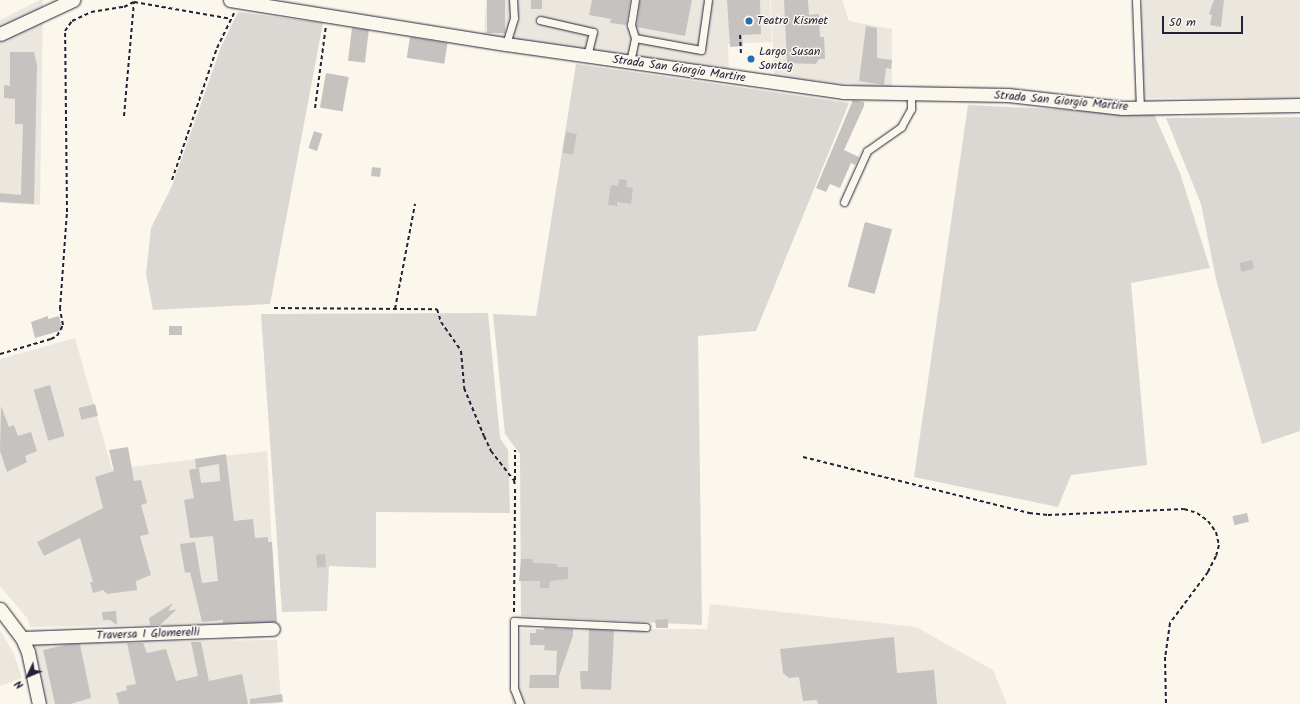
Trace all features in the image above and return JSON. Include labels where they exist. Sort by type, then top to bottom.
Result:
[{"type":"street","points":[[0,34],[73,0]]},
{"type":"street","name":"Strada San Giorgio Martire","points":[[234,0],[506,44],[843,92],[911,95],[1008,95],[1140,108],[1300,104]]},
{"type":"street","points":[[0,609],[22,638],[28,652],[39,704]]},
{"type":"street","name":"Traversa I Glomerelli","points":[[22,638],[273,629]]},
{"type":"lane","points":[[506,44],[514,18],[513,0]]},
{"type":"lane","points":[[630,62],[635,38],[631,25],[635,0]]},
{"type":"lane","points":[[635,38],[701,50],[708,0]]},
{"type":"lane","points":[[1136,0],[1140,108]]},
{"type":"lane","points":[[540,20],[593,32],[587,56]]},
{"type":"lane","points":[[844,202],[867,152],[901,127],[911,109],[911,95]]},
{"type":"lane","points":[[520,704],[514,688],[514,621],[646,627]]},
{"type":"path","points":[[172,180],[216,48],[230,19],[234,0]]},
{"type":"path","points":[[0,354],[51,339],[60,333],[63,325],[60,309],[67,212],[65,30],[72,21],[91,12],[124,7],[134,2],[230,19]]},
{"type":"path","points":[[124,116],[134,2]]},
{"type":"path","points":[[314,108],[327,16]]},
{"type":"path","points":[[740,35],[741,54]]},
{"type":"path","points":[[395,309],[416,204]]},
{"type":"path","points":[[274,308],[437,309],[440,322],[461,351],[464,388],[491,452],[514,480],[515,486]]},
{"type":"path","points":[[514,621],[515,450]]},
{"type":"path","points":[[803,457],[1029,513],[1048,515],[1184,509],[1197,513],[1208,521],[1216,532],[1218,545],[1216,556],[1208,572],[1170,623],[1165,657],[1166,704]]},
{"type":"shaded area","points":[[40,0],[43,0],[40,205],[0,203],[0,20]]},
{"type":"shaded area","points":[[486,0],[770,0],[772,42],[728,44],[729,70],[484,34]]},
{"type":"shaded area","points":[[771,0],[842,0],[849,21],[892,29],[892,89],[774,76]]},
{"type":"shaded area","points":[[1142,0],[1300,0],[1300,98],[1142,98]]},
{"type":"shaded area","points":[[238,12],[323,23],[270,304],[153,310],[146,274],[151,228],[172,186],[221,47]]},
{"type":"shaded area","points":[[576,64],[849,103],[756,331],[698,336],[702,625],[521,616],[520,454],[505,434],[493,314],[536,316]]},
{"type":"shaded area","points":[[968,105],[1154,114],[1180,173],[1210,268],[1131,283],[1147,465],[1071,475],[1058,507],[914,477]]},
{"type":"shaded area","points":[[1300,117],[1300,431],[1262,444],[1216,279],[1201,204],[1166,118]]},
{"type":"shaded area","points":[[488,313],[500,438],[508,450],[510,513],[376,512],[376,568],[329,566],[327,611],[282,612],[261,314]]},
{"type":"shaded area","points":[[75,338],[112,469],[267,451],[276,623],[30,627],[28,619],[0,586],[0,359]]},
{"type":"shaded area","points":[[710,604],[916,627],[993,670],[1007,704],[512,704],[516,629],[707,629]]},
{"type":"shaded area","points":[[0,630],[14,654],[22,678],[0,686]]},
{"type":"shaded area","points":[[277,640],[281,702],[271,704],[47,704],[34,643]]},
{"type":"building","points":[[487,0],[505,0],[505,33],[487,33]]},
{"type":"building","points":[[531,0],[542,0],[542,9],[531,9]]},
{"type":"building","points":[[592,0],[630,0],[626,25],[610,23],[611,19],[589,15]]},
{"type":"building","points":[[640,0],[692,0],[685,36],[637,27]]},
{"type":"building","name":"Teatro Kismet","points":[[727,0],[760,0],[761,34],[742,35],[743,46],[730,47]]},
{"type":"building","points":[[784,0],[808,0],[809,15],[819,14],[820,37],[824,37],[825,59],[819,59],[816,64],[787,63]]},
{"type":"building","points":[[1214,0],[1224,0],[1221,27],[1210,25],[1212,15],[1209,14]]},
{"type":"building","points":[[866,26],[877,28],[877,58],[892,60],[891,69],[886,68],[884,85],[859,81]]},
{"type":"building","points":[[352,28],[369,30],[365,63],[348,61]]},
{"type":"building","points":[[410,37],[448,43],[444,64],[407,58]]},
{"type":"building","points":[[10,52],[34,52],[37,65],[34,204],[0,202],[0,193],[21,195],[23,124],[15,124],[15,99],[4,98],[4,85],[10,86]]},
{"type":"building","points":[[326,73],[349,77],[343,111],[320,107]]},
{"type":"building","points":[[853,100],[864,102],[864,106],[844,150],[859,157],[855,165],[851,163],[840,188],[830,184],[826,192],[816,188]]},
{"type":"building","points":[[314,131],[323,134],[317,151],[308,148]]},
{"type":"building","points":[[566,132],[577,134],[573,155],[562,153]]},
{"type":"building","points":[[372,167],[381,168],[380,177],[371,176]]},
{"type":"building","points":[[619,179],[627,180],[626,187],[633,188],[631,204],[617,202],[617,206],[608,205],[611,185],[618,186]]},
{"type":"building","points":[[865,222],[892,229],[875,294],[848,287]]},
{"type":"building","points":[[1252,260],[1254,269],[1241,272],[1239,263]]},
{"type":"building","points":[[48,316],[48,319],[59,316],[63,330],[35,338],[31,322]]},
{"type":"building","points":[[169,326],[182,326],[182,335],[169,335]]},
{"type":"building","points":[[50,385],[65,436],[48,441],[34,390]]},
{"type":"building","points":[[95,404],[98,416],[81,420],[79,408]]},
{"type":"building","points":[[1,406],[9,427],[14,425],[18,436],[31,432],[37,451],[25,456],[27,462],[7,472],[0,451]]},
{"type":"building","points":[[128,447],[134,481],[141,480],[147,503],[141,505],[149,534],[140,536],[151,575],[136,581],[137,590],[107,594],[103,590],[93,593],[90,582],[93,582],[80,538],[44,556],[37,542],[103,508],[95,477],[114,471],[109,450]]},
{"type":"building","points":[[226,454],[234,521],[253,519],[255,538],[268,537],[268,542],[272,542],[277,622],[223,623],[223,620],[202,622],[190,572],[185,573],[180,544],[195,542],[202,583],[218,581],[213,536],[190,538],[184,500],[194,498],[189,470],[199,468],[201,483],[220,481],[219,464],[196,468],[195,459]]},
{"type":"building","points":[[1247,513],[1249,522],[1234,525],[1232,516]]},
{"type":"building","points":[[325,554],[326,567],[317,568],[316,555]]},
{"type":"building","points":[[521,559],[533,559],[533,563],[557,564],[557,567],[568,567],[568,579],[550,581],[549,588],[540,588],[540,581],[519,581]]},
{"type":"building","points":[[173,603],[168,611],[177,609],[160,625],[150,625],[149,618]]},
{"type":"building","points":[[116,611],[117,625],[110,620],[103,620],[102,612]]},
{"type":"building","points":[[668,619],[668,628],[656,628],[655,620]]},
{"type":"building","points":[[544,628],[573,629],[573,636],[559,676],[559,688],[529,688],[530,675],[556,675],[557,651],[544,650],[545,645],[530,645],[530,633],[536,633],[536,629],[544,630]]},
{"type":"building","points":[[589,629],[614,631],[611,690],[581,689],[580,671],[588,671]]},
{"type":"building","points":[[894,637],[897,673],[934,670],[937,704],[818,704],[817,700],[803,701],[799,677],[789,678],[783,673],[780,649]]},
{"type":"building","points":[[191,642],[201,642],[209,681],[242,674],[248,704],[119,704],[116,693],[127,690],[126,686],[136,684],[127,643],[143,643],[147,653],[166,649],[176,681],[198,676]]},
{"type":"building","points":[[70,644],[80,644],[91,698],[70,704],[55,704],[43,650]]},
{"type":"building","points":[[282,694],[283,702],[250,704],[250,699]]},
{"type":"place","name":"Teatro Kismet","points":[[749,21]]},
{"type":"place","name":"Largo Susan Sontag","points":[[751,59]]}]
